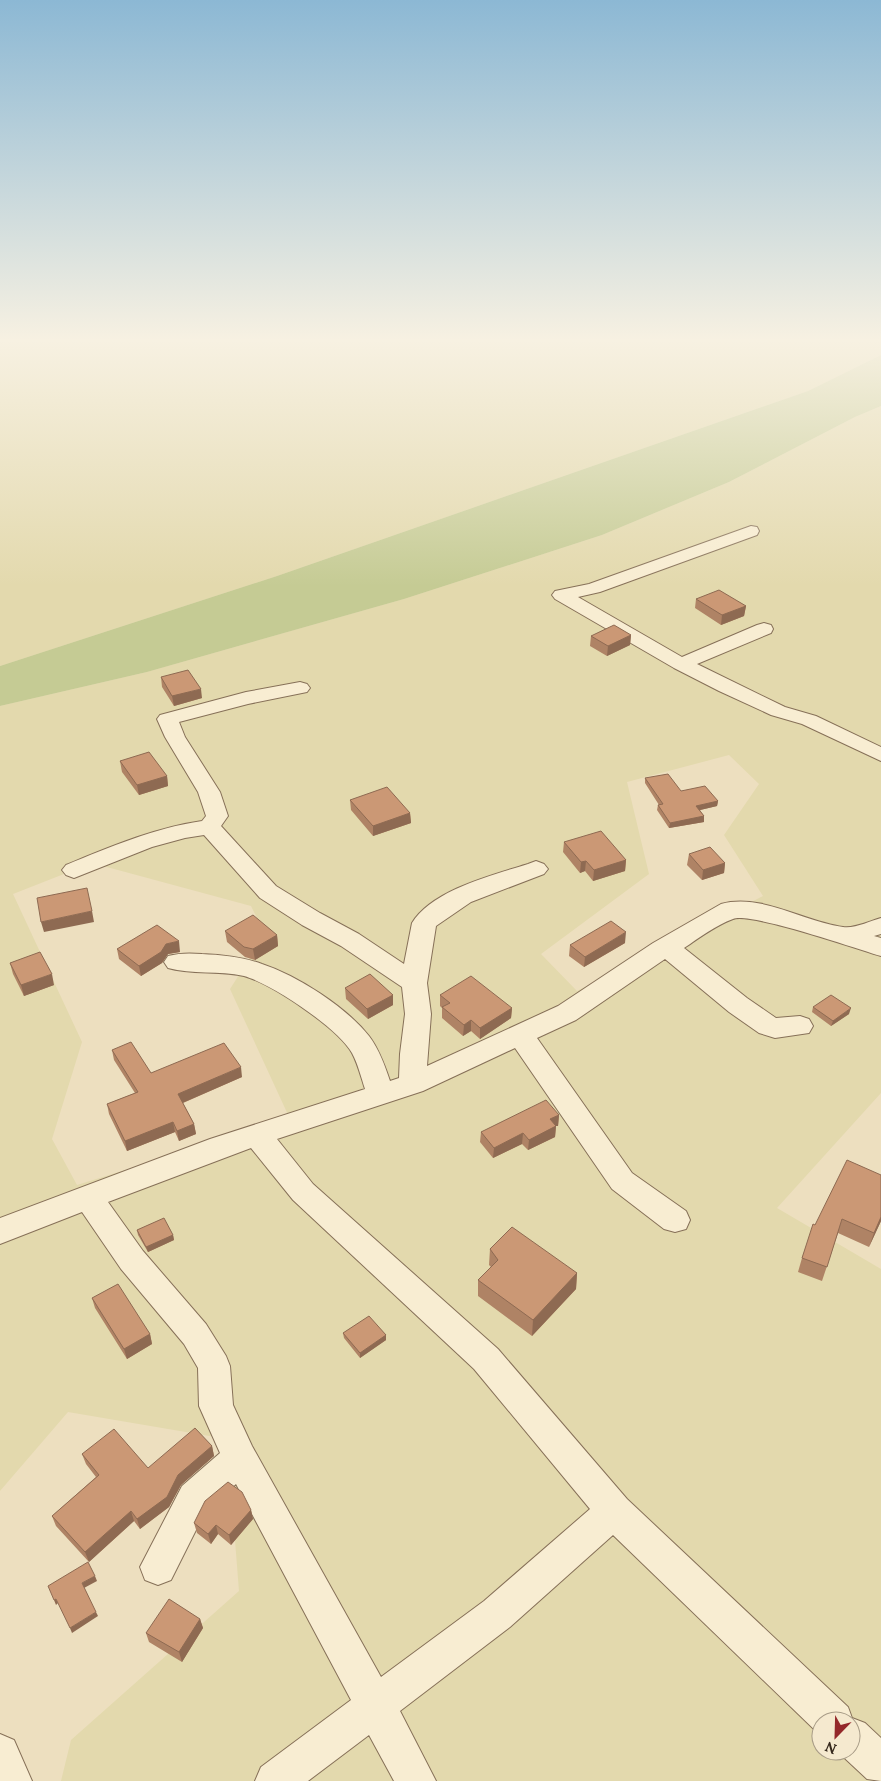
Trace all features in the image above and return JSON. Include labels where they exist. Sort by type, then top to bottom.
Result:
[{"type":"street","points":[[750,531],[594,588],[561,595],[681,664],[778,711],[809,720],[881,755]]},
{"type":"street","points":[[681,664],[764,629]]},
{"type":"street","points":[[74,870],[144,842],[209,827],[217,816],[210,792],[175,737],[167,719],[246,698],[300,688]]},
{"type":"street","points":[[209,827],[268,892],[311,919],[350,940],[414,983]]},
{"type":"street","points":[[413,1084],[413,1054],[418,1014],[414,983],[424,923],[431,915],[449,903],[478,890],[536,869]]},
{"type":"street","points":[[0,1231],[220,1147],[413,1084],[521,1036],[567,1013],[662,950],[730,910],[747,910],[772,915],[842,937],[881,933]]},
{"type":"street","points":[[662,950],[676,954],[738,1005],[768,1026],[775,1028],[800,1026]]},
{"type":"street","points":[[177,962],[210,962],[254,971],[294,991],[340,1022],[360,1044],[372,1065],[380,1095]]},
{"type":"street","points":[[521,1036],[622,1181],[675,1220]]},
{"type":"street","points":[[257,1135],[304,1192],[486,1359],[614,1511],[824,1711]]},
{"type":"street","points":[[89,1198],[132,1260],[195,1334],[214,1366],[216,1406],[240,1458],[416,1781]]},
{"type":"street","points":[[158,1567],[194,1498],[240,1458]]},
{"type":"street","points":[[275,1781],[497,1614],[614,1511]]},
{"type":"street","points":[[861,1746],[881,1765]]},
{"type":"street","points":[[0,1754],[12,1781]]},
{"type":"shaded area","points":[[0,420],[724,420],[277,576],[0,666]]},
{"type":"shaded area","points":[[849,420],[881,420],[881,1093],[777,1208],[881,1269],[881,1781],[61,1781],[71,1740],[239,1591],[227,1439],[68,1412],[0,1491],[0,706],[147,672],[404,599],[602,535],[729,482]],"holes":[[[729,755],[759,784],[724,835],[763,896],[577,991],[541,954],[649,874],[627,782]],[[92,863],[251,906],[265,934],[230,989],[290,1119],[77,1185],[52,1139],[82,1042],[13,894]]]},
{"type":"green space","points":[[724,420],[849,420],[729,482],[602,535],[404,599],[147,672],[0,706],[0,666],[277,576]]},
{"type":"building","points":[[719,590],[746,606],[722,615],[696,599]]},
{"type":"building","points":[[614,625],[631,635],[608,646],[591,636]]},
{"type":"building","points":[[188,670],[201,689],[172,696],[161,677]]},
{"type":"building","points":[[149,752],[167,776],[137,785],[120,761]]},
{"type":"building","points":[[668,774],[681,791],[705,786],[718,801],[696,806],[704,816],[670,823],[658,805],[663,804],[645,778]]},
{"type":"building","points":[[387,787],[410,813],[373,826],[350,800]]},
{"type":"building","points":[[601,831],[626,860],[594,870],[586,861],[581,862],[564,842]]},
{"type":"building","points":[[710,847],[725,863],[703,870],[689,854]]},
{"type":"building","points":[[87,888],[92,911],[41,922],[37,898]]},
{"type":"building","points":[[253,915],[277,935],[253,949],[244,947],[225,931]]},
{"type":"building","points":[[611,921],[626,932],[585,957],[570,945]]},
{"type":"building","points":[[157,925],[179,941],[166,944],[161,952],[139,966],[117,949]]},
{"type":"building","points":[[40,952],[52,974],[21,985],[10,963]]},
{"type":"building","points":[[370,974],[393,995],[367,1009],[345,988]]},
{"type":"building","points":[[471,976],[512,1008],[480,1028],[471,1020],[464,1025],[442,1007],[450,1003],[440,995]]},
{"type":"building","points":[[831,995],[851,1008],[833,1021],[813,1007]]},
{"type":"building","points":[[131,1042],[151,1073],[224,1043],[241,1067],[178,1094],[194,1124],[177,1131],[173,1122],[125,1141],[107,1104],[138,1092],[112,1050]]},
{"type":"building","points":[[546,1100],[559,1115],[550,1119],[556,1126],[529,1140],[523,1133],[494,1148],[481,1132]]},
{"type":"building","points":[[847,1160],[881,1175],[881,1217],[874,1233],[842,1219],[827,1267],[802,1258],[813,1224],[815,1225]]},
{"type":"building","points":[[164,1218],[173,1235],[146,1247],[137,1230]]},
{"type":"building","points":[[512,1227],[577,1273],[533,1320],[478,1280],[498,1260],[490,1249]]},
{"type":"building","points":[[118,1284],[150,1334],[124,1349],[92,1298]]},
{"type":"building","points":[[369,1316],[386,1335],[360,1353],[343,1333]]},
{"type":"building","points":[[195,1428],[212,1446],[178,1475],[167,1497],[137,1519],[131,1511],[85,1552],[52,1516],[99,1475],[82,1454],[114,1429],[148,1468]]},
{"type":"building","points":[[228,1482],[242,1492],[251,1510],[229,1535],[216,1525],[208,1534],[194,1523],[205,1501]]},
{"type":"building","points":[[88,1562],[95,1576],[82,1583],[96,1612],[70,1628],[48,1586]]},
{"type":"building","points":[[169,1599],[200,1619],[179,1652],[146,1633]]}]
